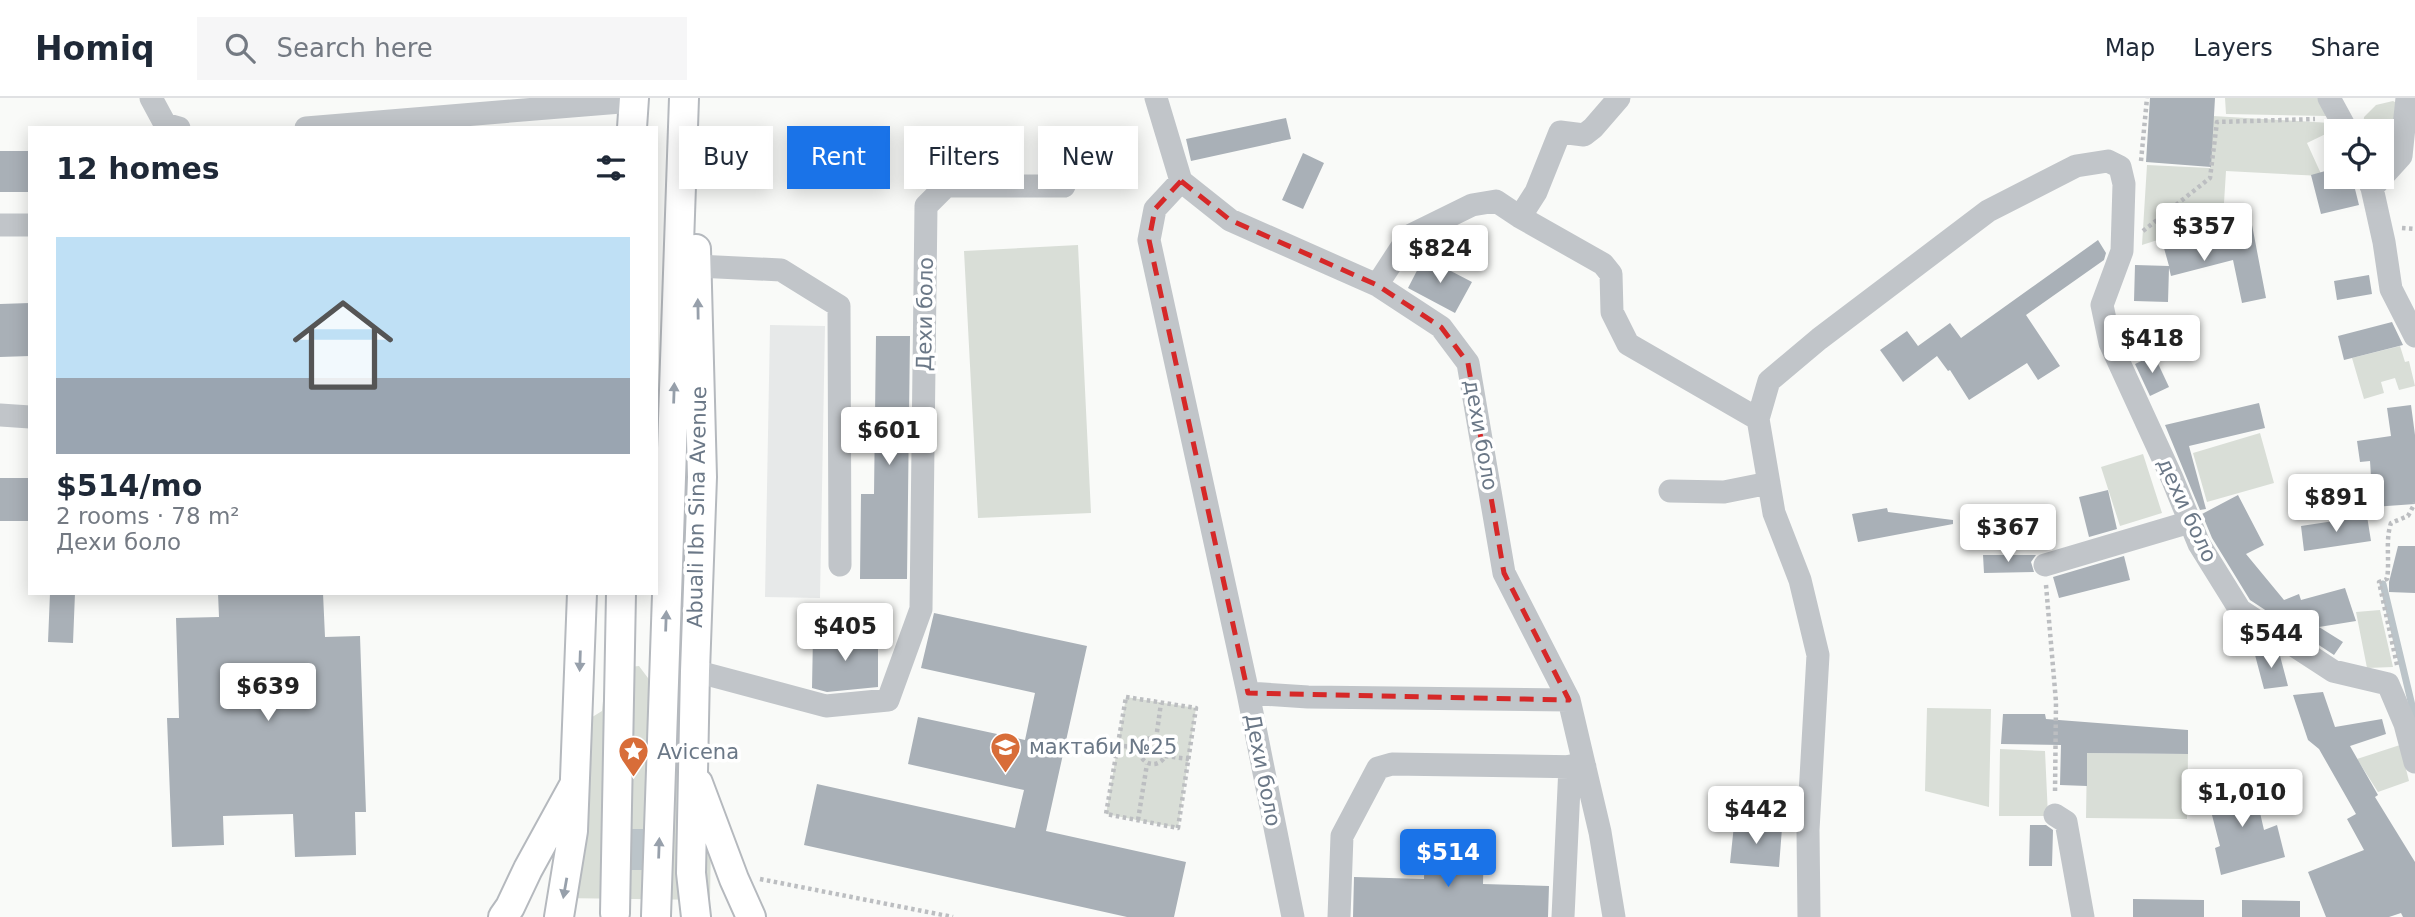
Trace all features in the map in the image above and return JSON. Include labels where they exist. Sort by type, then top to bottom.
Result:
[{"type":"main road","name":"Abuali Ibn Sina Avenue","points":[[683,126],[684,98]]},
{"type":"main road","points":[[656,916],[681,189]]},
{"type":"main road","name":"Abuali Ibn Sina Avenue","points":[[690,189],[696,222],[702,477],[691,873],[696,917]]},
{"type":"main road","points":[[559,917],[573,831],[582,595]]},
{"type":"main road","points":[[615,914],[621,595]]},
{"type":"main road","points":[[694,770],[734,879],[751,917]]},
{"type":"main road","points":[[503,917],[576,782]]},
{"type":"street","points":[[151,98],[165,124],[172,126]]},
{"type":"street","points":[[1156,98],[1181,181]]},
{"type":"street","points":[[1520,217],[1536,192],[1560,132],[1584,135],[1619,98]]},
{"type":"street","points":[[2394,162],[2401,156],[2407,98]]},
{"type":"street","points":[[340,126],[633,109]]},
{"type":"street","name":"дехи боло","points":[[1758,419],[1769,381],[1819,339],[1988,211],[2076,166],[2108,161],[2120,167],[2124,184],[2128,245],[2102,305],[2110,342],[2199,544],[2240,610],[2333,671],[2388,684],[2405,724],[2415,762]]},
{"type":"street","name":"дехи боло","points":[[1181,181],[1230,220],[1377,285],[1441,327],[1468,363],[1504,573],[1569,700],[1577,766],[1600,832],[1615,917]]},
{"type":"street","name":"Дехи боло","points":[[1181,181],[1155,209],[1149,240],[1248,693],[1293,917]]},
{"type":"street","name":"Дехи боло","points":[[695,671],[826,706],[888,700],[921,609],[926,206],[946,186],[1038,186]]},
{"type":"street","points":[[2371,189],[2385,242],[2391,289],[2415,336]]},
{"type":"street","points":[[1377,285],[1409,236],[1472,205],[1496,201],[1603,264],[1611,274],[1612,312],[1628,344],[1758,419],[1774,513],[1800,580],[1818,654],[1808,830],[1809,917]]},
{"type":"street","points":[[0,225],[28,225]]},
{"type":"street","points":[[697,266],[781,270],[839,306],[840,565]]},
{"type":"street","points":[[0,415],[28,417]]},
{"type":"street","points":[[1670,491],[1724,492],[1769,483]]},
{"type":"street","points":[[2045,565],[2190,522]]},
{"type":"street","points":[[1248,693],[1308,697],[1569,700]]},
{"type":"street","points":[[1339,917],[1342,836],[1378,768],[1392,764],[1577,766],[1563,917]]},
{"type":"street","points":[[2054,815],[2066,822],[2083,917]]},
{"type":"path","points":[[2128,245],[2210,178],[2217,122],[2339,116]]},
{"type":"path","points":[[2404,681],[2379,582],[2387,579],[2390,562],[2387,536],[2391,523],[2408,516],[2415,503]]},
{"type":"path","points":[[2045,565],[2056,702],[2054,815]]},
{"type":"path","points":[[1126,698],[1196,708],[1178,828],[1106,814],[1118,745],[1126,698]]},
{"type":"path","points":[[1156,738],[1161,703]]},
{"type":"path","points":[[1156,738],[1164,743],[1165,756],[1160,762],[1147,764],[1141,758],[1139,748],[1143,742],[1156,738]]},
{"type":"path","points":[[1118,745],[1139,748]]},
{"type":"path","points":[[1165,756],[1189,759]]},
{"type":"path","points":[[1138,820],[1147,764]]},
{"type":"path","points":[[759,878],[953,917]]},
{"type":"highlighted area","points":[[1181,181],[1230,220],[1377,285],[1441,327],[1468,363],[1504,573],[1569,700],[1248,693],[1149,240],[1155,209]]},
{"type":"shaded area","points":[[2225,98],[2321,98],[2331,119],[2328,116],[2226,114]]},
{"type":"shaded area","points":[[2393,101],[2410,110],[2402,147],[2394,153],[2394,119],[2364,119],[2376,105]]},
{"type":"shaded area","points":[[2213,116],[2324,123],[2324,135],[2307,143],[2322,176],[2226,171],[2223,219],[2142,245],[2147,165],[2210,168]]},
{"type":"shaded area","points":[[1078,245],[1091,513],[978,518],[964,251]]},
{"type":"shaded area","points":[[770,325],[825,326],[820,598],[765,597]]},
{"type":"shaded area","points":[[2400,346],[2405,362],[2409,361],[2415,386],[2399,390],[2395,378],[2381,382],[2384,393],[2364,399],[2352,358]]},
{"type":"shaded area","points":[[2260,433],[2274,483],[2207,502],[2193,453]]},
{"type":"shaded area","points":[[2143,454],[2162,513],[2120,526],[2101,467]]},
{"type":"shaded area","points":[[2380,610],[2393,667],[2367,668],[2356,612]]},
{"type":"shaded area","points":[[639,666],[701,749],[712,780],[710,900],[559,898],[568,732],[602,711],[606,672]]},
{"type":"shaded area","points":[[1126,697],[1196,708],[1178,828],[1106,814]]},
{"type":"shaded area","points":[[1927,708],[1991,709],[1989,807],[1925,791]]},
{"type":"shaded area","points":[[2400,745],[2409,781],[2378,792],[2357,759]]},
{"type":"shaded area","points":[[2000,749],[2045,751],[2048,816],[1999,816]]},
{"type":"shaded area","points":[[2087,753],[2188,754],[2187,819],[2086,818]]},
{"type":"shaded area","points":[[616,829],[646,829],[646,870],[615,870]]},
{"type":"building","points":[[2150,98],[2215,98],[2211,167],[2146,162]]},
{"type":"building","points":[[1286,118],[1291,139],[1191,161],[1186,139]]},
{"type":"building","points":[[0,151],[28,151],[28,192],[0,192]]},
{"type":"building","points":[[1303,153],[1324,163],[1303,209],[1282,200]]},
{"type":"building","points":[[2324,171],[2324,189],[2355,189],[2359,205],[2321,214],[2311,175]]},
{"type":"building","points":[[2252,225],[2266,298],[2242,303],[2233,260],[2171,276],[2169,268],[2168,302],[2134,301],[2135,265],[2169,266],[2162,241],[2205,230],[2206,234]]},
{"type":"building","points":[[2098,240],[2106,253],[2104,260],[2026,315],[2060,366],[2038,380],[2027,363],[1969,400],[1950,370],[1948,371],[1937,356],[1903,382],[1880,350],[1907,331],[1918,346],[1950,323],[1961,338]]},
{"type":"building","points":[[1424,257],[1472,282],[1455,313],[1408,288]]},
{"type":"building","points":[[2369,275],[2372,294],[2337,300],[2334,281]]},
{"type":"building","points":[[28,303],[28,356],[0,357],[0,304]]},
{"type":"building","points":[[2392,322],[2403,345],[2344,360],[2338,336]]},
{"type":"building","points":[[876,336],[910,336],[907,579],[860,579],[861,494],[874,494]]},
{"type":"building","points":[[2154,355],[2169,387],[2150,396],[2135,364]]},
{"type":"building","points":[[2259,403],[2265,428],[2189,446],[2206,509],[2200,510],[2165,425]]},
{"type":"building","points":[[2411,405],[2415,435],[2415,504],[2373,507],[2370,461],[2360,462],[2357,441],[2391,436],[2387,408]]},
{"type":"building","points":[[0,478],[28,478],[28,521],[0,521]]},
{"type":"building","points":[[2108,490],[2117,529],[2089,537],[2079,497]]},
{"type":"building","points":[[2238,495],[2264,545],[2246,554],[2284,600],[2299,594],[2301,600],[2345,588],[2356,621],[2319,627],[2343,642],[2334,655],[2250,600],[2212,538],[2202,514]]},
{"type":"building","points":[[1887,508],[1888,512],[1953,520],[1953,524],[1858,542],[1852,514]]},
{"type":"building","points":[[2367,516],[2371,541],[2304,551],[2301,526]]},
{"type":"building","points":[[2398,546],[2415,546],[2415,593],[2389,592]]},
{"type":"building","points":[[1983,555],[2036,555],[2031,562],[2034,572],[1984,573]]},
{"type":"building","points":[[2124,556],[2130,580],[2059,598],[2053,577]]},
{"type":"building","points":[[50,595],[75,595],[73,643],[48,642]]},
{"type":"building","points":[[218,595],[323,595],[325,637],[360,636],[366,812],[355,812],[356,855],[295,857],[293,814],[223,816],[224,845],[172,847],[167,718],[179,718],[176,618],[219,617]]},
{"type":"building","name":"мактаби №25","points":[[934,613],[1087,646],[1046,831],[1186,862],[1174,917],[1127,917],[804,845],[817,784],[1015,828],[1024,790],[908,764],[918,717],[1025,740],[1035,693],[921,668]]},
{"type":"building","points":[[813,635],[878,637],[878,687],[827,692],[812,688]]},
{"type":"building","points":[[2275,649],[2279,652],[2288,686],[2264,689],[2255,655]]},
{"type":"building","points":[[2323,692],[2335,727],[2382,719],[2386,734],[2350,746],[2378,795],[2375,797],[2415,862],[2415,917],[2403,917],[2401,913],[2389,917],[2326,917],[2308,872],[2364,850],[2347,819],[2356,814],[2319,749],[2308,740],[2293,695]]},
{"type":"building","points":[[2003,714],[2045,714],[2046,719],[2188,730],[2188,754],[2087,753],[2087,786],[2060,785],[2061,745],[2001,744]]},
{"type":"building","points":[[2252,778],[2264,830],[2277,825],[2285,857],[2221,875],[2215,848],[2220,846],[2206,792]]},
{"type":"building","points":[[1734,825],[1782,828],[1779,867],[1730,863]]},
{"type":"building","points":[[2030,825],[2046,825],[2053,830],[2052,866],[2029,866]]},
{"type":"building","points":[[1425,840],[1484,841],[1483,884],[1549,886],[1548,917],[1353,917],[1354,877],[1424,879]]},
{"type":"building","points":[[2133,899],[2204,900],[2204,917],[2133,917]]},
{"type":"building","points":[[2242,900],[2300,901],[2300,917],[2242,917]]},
{"type":"waterway","points":[[2383,584],[2415,718]]},
{"type":"place","name":"мактаби №25","points":[[1006,774]]},
{"type":"place","name":"Avicena","points":[[634,779]]}]
